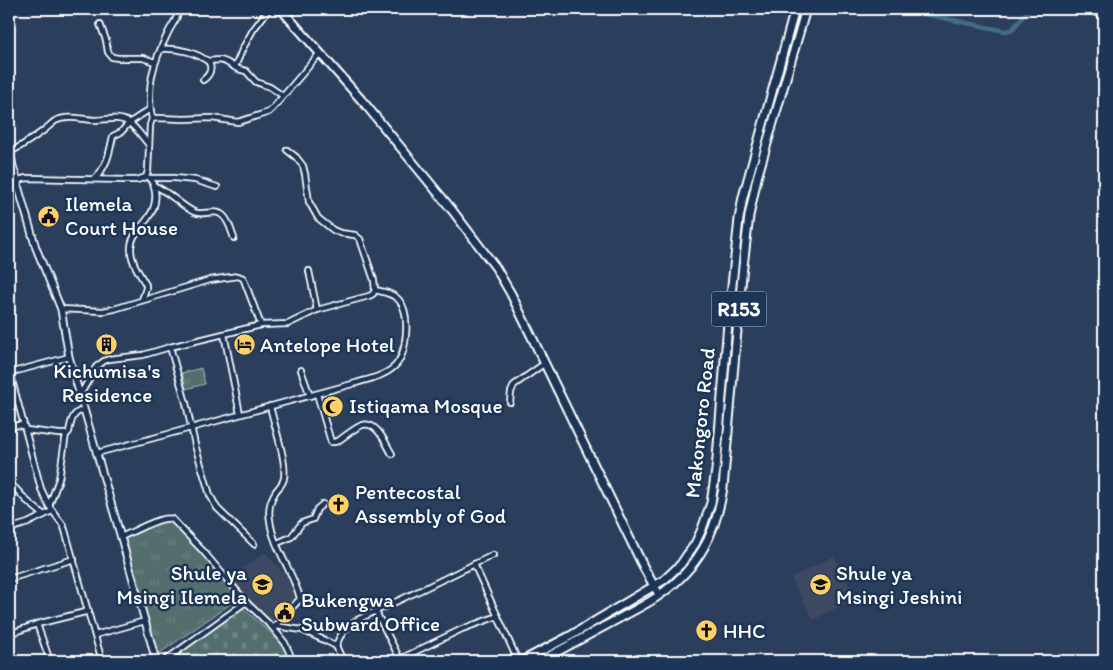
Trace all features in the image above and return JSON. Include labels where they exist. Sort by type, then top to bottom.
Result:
[{"type":"main road","points":[[281,9],[376,117],[492,262],[511,294],[645,570],[660,595]]},
{"type":"main road","name":"Makongoro Road","points":[[520,661],[570,636],[654,587],[673,572],[687,555],[695,544],[702,528],[711,503],[716,470],[728,323],[742,198],[795,9]]},
{"type":"main road","name":"Makongoro Road","points":[[540,661],[660,595],[688,571],[711,533],[723,488],[742,275],[753,195],[806,9]]},
{"type":"street","points":[[179,9],[178,17],[167,34],[155,62],[151,78],[150,109],[152,119],[150,125],[148,178],[155,186],[168,192],[175,200],[196,213],[213,212],[226,218],[234,238]]},
{"type":"street","points":[[235,68],[244,46],[269,9]]},
{"type":"street","points":[[1087,9],[1104,16]]},
{"type":"street","points":[[100,24],[108,52],[112,57],[143,58],[155,62]]},
{"type":"street","points":[[161,49],[177,49],[208,60],[226,62],[239,70],[246,71],[256,82],[270,87],[283,96]]},
{"type":"street","points":[[152,119],[212,118],[238,122],[269,112],[320,53]]},
{"type":"street","points":[[203,80],[209,73],[208,60]]},
{"type":"street","points":[[103,179],[113,137],[150,109]]},
{"type":"street","points":[[10,152],[28,142],[53,122],[77,118],[94,120],[116,119],[130,123],[149,145]]},
{"type":"street","points":[[9,144],[36,248],[61,309],[69,357],[156,661]]},
{"type":"street","points":[[80,395],[96,367],[109,358],[143,355],[261,325],[288,324],[317,310],[373,294],[374,280],[360,240],[355,235],[333,230],[318,218],[309,202],[303,166],[287,150]]},
{"type":"street","points":[[94,178],[105,166]]},
{"type":"street","points":[[9,195],[18,182],[27,178],[195,180],[216,187]]},
{"type":"street","points":[[142,300],[146,284],[136,268],[131,246],[138,230],[152,211],[155,199],[155,186]]},
{"type":"street","points":[[309,271],[317,310]]},
{"type":"street","points":[[61,309],[114,309],[210,280],[240,276],[244,280],[261,325]]},
{"type":"street","points":[[96,453],[317,394],[378,376],[393,368],[403,352],[406,322],[403,306],[392,294],[374,290]]},
{"type":"street","points":[[224,334],[240,414]]},
{"type":"street","points":[[170,347],[206,482],[213,501],[225,516],[254,544]]},
{"type":"street","points":[[69,357],[9,373],[38,480],[49,506],[63,525],[102,661]]},
{"type":"street","points":[[510,402],[514,385],[545,363]]},
{"type":"street","points":[[301,370],[310,396]]},
{"type":"street","points":[[317,394],[331,442],[338,442],[365,424],[377,429],[392,454]]},
{"type":"street","points":[[270,406],[284,471],[283,483],[274,493],[269,509],[270,525],[300,599],[274,627]]},
{"type":"street","points":[[49,506],[58,479],[66,434],[69,432],[73,415],[78,411],[84,410]]},
{"type":"street","points":[[9,427],[18,425],[48,433],[66,434]]},
{"type":"street","points":[[9,483],[44,515]]},
{"type":"street","points":[[276,542],[286,540],[294,534],[302,523],[313,518],[323,504]]},
{"type":"street","points":[[9,529],[28,523],[52,511]]},
{"type":"street","points":[[121,537],[157,520],[167,517],[172,518],[246,602],[274,627],[285,643],[293,661]]},
{"type":"street","points":[[336,646],[347,626],[357,620],[494,555]]},
{"type":"street","points":[[9,579],[74,559]]},
{"type":"street","points":[[474,564],[520,661]]},
{"type":"street","points":[[164,661],[246,602]]},
{"type":"street","points":[[9,634],[37,624],[89,611]]},
{"type":"street","points":[[376,612],[400,660],[462,629],[498,616]]},
{"type":"street","points":[[95,635],[145,621]]},
{"type":"street","points":[[37,624],[50,661]]},
{"type":"street","points":[[274,627],[295,628],[310,633],[336,646],[343,661]]},
{"type":"shaded area","points":[[265,552],[303,596],[272,628],[230,578]]},
{"type":"shaded area","points":[[834,556],[856,598],[813,620],[791,578]]},
{"type":"green space","points":[[201,368],[205,384],[186,389],[182,373]]},
{"type":"green space","points":[[174,515],[245,594],[157,655],[125,536]]},
{"type":"green space","points":[[243,608],[284,645],[290,661],[161,661]]},
{"type":"waterway","points":[[901,9],[1005,31],[1012,30],[1029,9]]},
{"type":"place","name":"Ilemela Court House","points":[[49,216]]},
{"type":"place","name":"Kichumisa's Residence","points":[[107,344]]},
{"type":"place","name":"Antelope Hotel","points":[[244,345]]},
{"type":"place","name":"Istiqama Mosque","points":[[333,406]]},
{"type":"place","name":"Pentecostal Assembly of God","points":[[339,504]]},
{"type":"place","name":"Shule ya Msingi Ilemela","points":[[263,585]]},
{"type":"place","name":"Shule ya Msingi Jeshini","points":[[820,585]]},
{"type":"place","name":"Bukengwa Subward Office","points":[[285,612]]},
{"type":"place","name":"HHC","points":[[707,631]]}]
